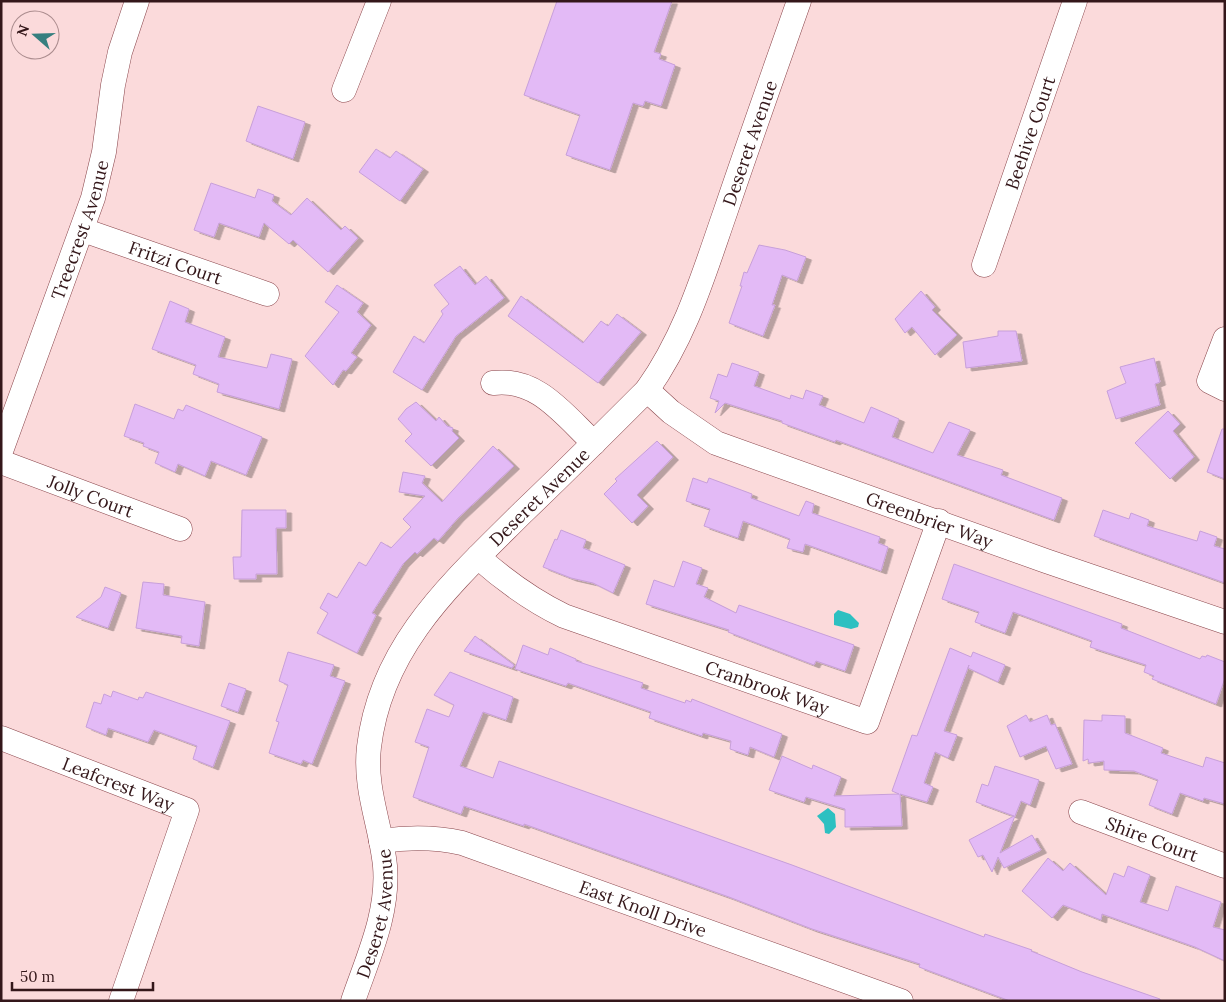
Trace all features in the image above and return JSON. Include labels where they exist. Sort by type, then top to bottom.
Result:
[{"type":"street","name":"Treecrest Avenue","points":[[1,451],[83,230],[93,198],[104,152],[113,85],[120,52],[137,1]]},
{"type":"street","points":[[344,90],[379,1]]},
{"type":"street","name":"Deseret Avenue","points":[[353,1001],[380,922],[386,879],[381,841],[370,802],[368,748],[373,720],[396,659],[413,631],[432,606],[478,557],[647,390],[667,362],[680,336],[799,1]]},
{"type":"street","name":"Beehive Court","points":[[984,264],[1075,1]]},
{"type":"street","name":"Fritzi Court","points":[[83,230],[267,294]]},
{"type":"street","points":[[1225,338],[1209,381],[1225,389]]},
{"type":"street","points":[[493,383],[519,383],[533,388],[594,443]]},
{"type":"street","name":"Greenbrier Way","points":[[647,390],[671,412],[716,443],[939,521],[1046,561],[1225,622]]},
{"type":"street","name":"Jolly Court","points":[[1,462],[180,530]]},
{"type":"street","name":"Cranbrook Way","points":[[478,557],[505,581],[539,604],[564,616],[867,722],[939,521]]},
{"type":"street","name":"Leafcrest Way","points":[[1,738],[187,810],[121,1001]]},
{"type":"street","name":"Shire Court","points":[[1081,812],[1225,866]]},
{"type":"street","name":"East Knoll Drive","points":[[381,841],[431,838],[462,843],[901,1001]]},
{"type":"water","points":[[838,610],[850,614],[859,623],[858,627],[851,629],[834,625],[834,614]]},
{"type":"water","points":[[828,808],[835,814],[836,827],[829,834],[825,833],[824,824],[817,816]]},
{"type":"building","points":[[557,1],[672,1],[654,52],[661,54],[659,59],[675,65],[661,106],[645,101],[643,106],[633,103],[610,170],[566,155],[580,115],[524,95]]},
{"type":"building","points":[[258,106],[305,122],[293,159],[246,141]]},
{"type":"building","points":[[376,149],[390,158],[396,151],[423,169],[400,201],[359,172]]},
{"type":"building","points":[[211,183],[255,198],[258,189],[274,195],[272,201],[291,215],[307,198],[341,230],[345,226],[358,238],[328,272],[293,240],[289,244],[264,223],[259,237],[219,223],[214,237],[194,230]]},
{"type":"building","points":[[759,245],[785,250],[806,257],[797,281],[782,275],[772,305],[775,305],[763,336],[729,323],[742,286],[740,286],[744,272],[747,273]]},
{"type":"building","points":[[460,266],[475,285],[486,276],[504,298],[456,336],[422,390],[393,372],[414,336],[424,343],[443,314],[441,311],[449,304],[434,285]]},
{"type":"building","points":[[337,285],[363,303],[357,312],[371,325],[351,353],[357,357],[346,371],[343,370],[333,385],[305,356],[339,312],[325,302]]},
{"type":"building","points":[[921,291],[935,307],[932,310],[957,335],[935,355],[912,327],[905,333],[895,319]]},
{"type":"building","points":[[521,296],[583,343],[601,321],[608,326],[617,314],[641,332],[598,383],[508,316]]},
{"type":"building","points":[[170,301],[189,309],[185,322],[225,337],[218,357],[267,368],[271,354],[292,359],[279,409],[217,392],[219,384],[193,374],[196,365],[152,349]]},
{"type":"building","points":[[998,331],[1016,331],[1022,361],[966,368],[963,342],[998,336]]},
{"type":"building","points":[[1154,358],[1160,382],[1155,384],[1160,405],[1116,419],[1107,391],[1126,383],[1120,367]]},
{"type":"building","points":[[732,363],[759,372],[754,386],[790,399],[791,395],[803,399],[806,390],[823,396],[819,405],[864,423],[871,407],[899,419],[892,437],[933,453],[949,422],[970,430],[957,455],[1003,470],[1001,475],[1062,498],[1054,520],[836,440],[835,442],[782,423],[782,421],[725,403],[715,413],[719,401],[710,398],[718,374],[727,377]]},
{"type":"building","points":[[416,402],[436,421],[439,417],[447,426],[453,428],[452,431],[459,438],[431,466],[405,441],[412,434],[398,419],[406,409]]},
{"type":"building","points":[[135,404],[174,419],[178,409],[183,411],[186,405],[262,437],[246,475],[211,461],[205,476],[178,464],[175,472],[155,463],[159,452],[143,446],[144,443],[124,436]]},
{"type":"building","points":[[1168,411],[1180,424],[1173,431],[1194,457],[1170,479],[1135,443]]},
{"type":"building","points":[[1222,429],[1225,429],[1225,479],[1207,472]]},
{"type":"building","points":[[657,441],[673,457],[637,495],[648,506],[632,523],[604,494],[617,481],[615,479]]},
{"type":"building","points":[[493,446],[514,466],[458,518],[438,541],[434,538],[403,564],[372,613],[376,615],[357,653],[317,633],[328,613],[320,608],[328,593],[337,598],[359,562],[366,566],[381,542],[391,548],[411,527],[403,519],[425,496],[399,492],[403,472],[425,476],[422,483],[442,502]]},
{"type":"building","points":[[693,478],[707,483],[709,478],[752,494],[751,498],[799,516],[806,501],[814,504],[812,513],[880,537],[878,543],[888,547],[881,571],[805,544],[803,552],[787,548],[790,539],[743,521],[738,538],[704,526],[710,509],[686,501]]},
{"type":"building","points":[[242,510],[286,510],[286,528],[276,528],[277,574],[256,574],[256,579],[234,579],[233,557],[241,557]]},
{"type":"building","points":[[1103,510],[1129,519],[1131,513],[1149,520],[1147,526],[1197,541],[1200,531],[1217,537],[1214,546],[1225,549],[1225,583],[1094,536]]},
{"type":"building","points":[[561,530],[586,540],[583,548],[625,565],[613,593],[593,583],[571,578],[543,567]]},
{"type":"building","points":[[683,561],[702,568],[696,584],[708,588],[704,597],[736,613],[739,605],[854,645],[845,671],[816,661],[814,665],[728,632],[729,630],[646,604],[654,580],[674,587]]},
{"type":"building","points":[[954,564],[1122,624],[1121,628],[1200,659],[1202,656],[1206,657],[1207,655],[1225,662],[1225,678],[1216,704],[1152,679],[1154,676],[1144,672],[1146,665],[1090,647],[1092,641],[1013,612],[1005,633],[975,622],[979,612],[942,599]]},
{"type":"building","points":[[143,582],[164,584],[163,595],[205,602],[199,646],[181,643],[182,636],[136,628]]},
{"type":"building","points":[[105,587],[121,593],[108,628],[76,617],[101,597]]},
{"type":"building","points":[[475,636],[514,665],[512,668],[464,651]]},
{"type":"building","points":[[523,645],[548,655],[550,648],[576,659],[576,661],[643,683],[641,688],[685,703],[686,700],[691,702],[692,699],[782,734],[774,757],[750,747],[748,755],[730,749],[731,741],[703,733],[702,736],[649,718],[651,712],[568,683],[566,686],[515,669]]},
{"type":"building","points":[[950,648],[971,657],[973,652],[1005,665],[998,682],[968,668],[969,665],[944,731],[957,735],[948,758],[935,752],[924,783],[933,787],[927,802],[900,794],[902,826],[845,827],[845,809],[806,797],[804,802],[769,790],[782,756],[812,769],[813,765],[841,777],[834,796],[899,794],[892,791],[912,735],[917,736]]},
{"type":"building","points":[[288,652],[334,665],[330,676],[345,681],[312,764],[303,760],[301,764],[269,753],[279,722],[276,721],[288,685],[279,681]]},
{"type":"building","points":[[450,672],[513,697],[506,720],[483,712],[460,766],[493,778],[499,761],[792,865],[984,937],[985,934],[1032,950],[1082,972],[1160,999],[1160,1001],[1010,1001],[919,967],[920,964],[812,929],[729,897],[524,824],[524,826],[464,806],[461,814],[413,797],[429,747],[415,742],[427,709],[449,717],[454,705],[434,695]]},
{"type":"building","points":[[229,683],[246,689],[238,712],[221,706]]},
{"type":"building","points":[[113,691],[138,700],[139,697],[143,698],[146,692],[230,721],[213,767],[193,759],[197,746],[154,730],[148,742],[108,728],[106,735],[86,727],[94,702],[101,704],[104,694],[111,697]]},
{"type":"building","points":[[1026,715],[1030,722],[1047,715],[1051,725],[1055,724],[1072,764],[1056,769],[1046,746],[1020,757],[1007,726]]},
{"type":"building","points":[[1102,715],[1125,716],[1125,733],[1163,748],[1161,753],[1203,767],[1206,757],[1225,763],[1225,804],[1204,798],[1203,801],[1180,793],[1172,814],[1149,805],[1158,780],[1134,771],[1104,770],[1104,761],[1089,763],[1088,759],[1083,761],[1084,720],[1102,721]]},
{"type":"building","points":[[995,766],[1039,780],[1030,805],[1021,801],[1000,853],[1032,835],[1041,850],[1004,868],[998,857],[992,872],[983,855],[978,857],[969,840],[1014,816],[976,802],[982,784],[988,786]]},
{"type":"building","points":[[1048,858],[1063,871],[1070,863],[1106,895],[1114,873],[1124,877],[1128,866],[1150,875],[1140,902],[1168,911],[1176,886],[1221,902],[1213,927],[1225,930],[1225,961],[1195,947],[1102,914],[1101,920],[1063,905],[1052,918],[1022,891]]}]
